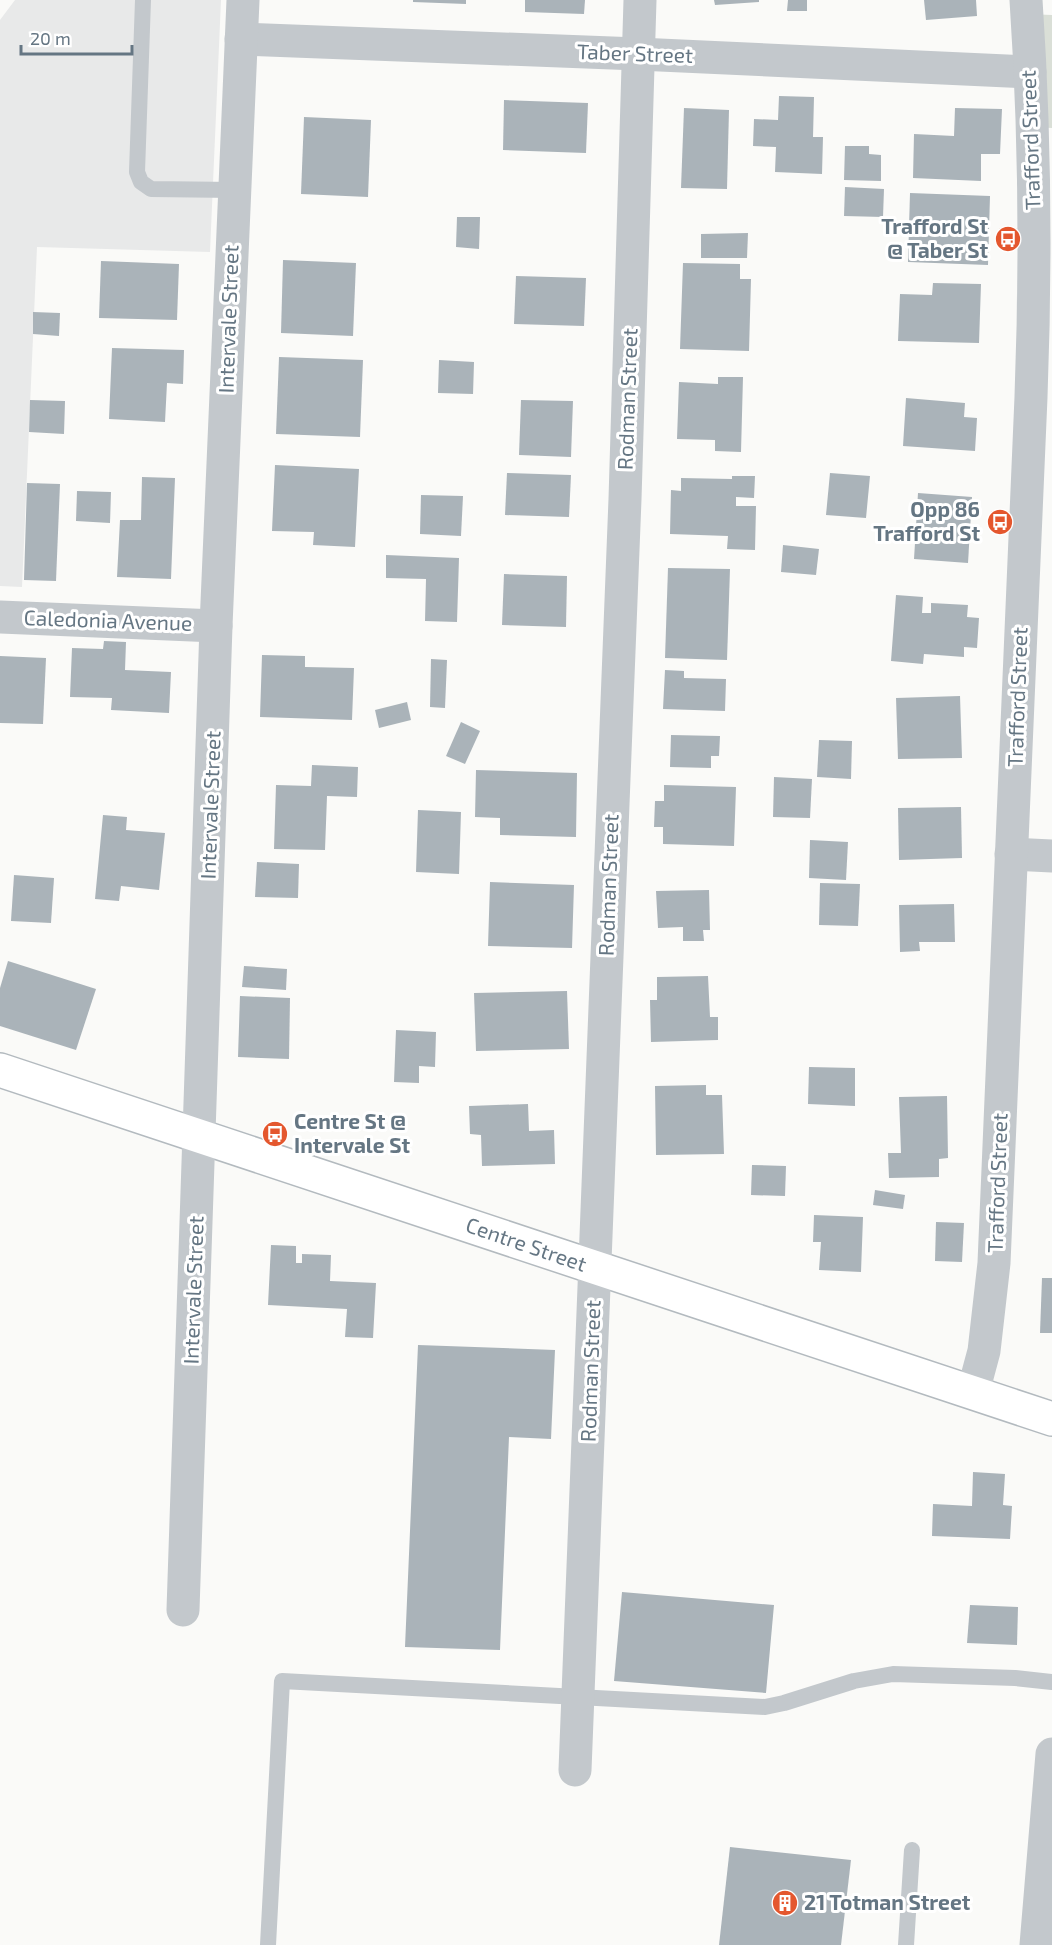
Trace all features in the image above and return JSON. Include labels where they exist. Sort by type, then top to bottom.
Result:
[{"type":"main road","name":"Centre Street","points":[[0,1070],[1052,1419]]},
{"type":"street","name":"Intervale Street","points":[[183,1610],[216,626],[243,0]]},
{"type":"street","name":"Rodman Street","points":[[575,1770],[625,487],[640,0]]},
{"type":"street","name":"Trafford Street","points":[[973,1392],[984,1351],[994,1263],[1042,127],[1029,72],[1035,10]]},
{"type":"street","name":"Taber Street","points":[[241,39],[1029,72]]},
{"type":"street","name":"Caledonia Avenue","points":[[0,617],[216,626]]},
{"type":"street","points":[[1011,854],[1052,856]]},
{"type":"street","points":[[1036,1945],[1052,1754]]},
{"type":"lane","points":[[143,0],[137,172],[141,182],[151,189],[235,190]]},
{"type":"lane","points":[[268,1945],[282,1681],[765,1707],[854,1681],[893,1674],[1015,1678],[1052,1682]]},
{"type":"lane","points":[[906,1945],[912,1850]]},
{"type":"shaded area","points":[[15,0],[221,0],[210,252],[37,247],[22,587],[0,586],[0,20]]},
{"type":"shaded area","points":[[1027,14],[1052,15],[1052,128],[1032,127]]},
{"type":"building","points":[[413,0],[466,0],[466,4],[413,2]]},
{"type":"building","points":[[525,0],[585,0],[584,14],[525,12]]},
{"type":"building","points":[[714,0],[759,0],[759,2],[715,5]]},
{"type":"building","points":[[788,0],[807,0],[807,11],[787,11]]},
{"type":"building","points":[[924,0],[976,0],[977,16],[926,20]]},
{"type":"building","points":[[779,96],[814,97],[813,137],[823,137],[822,174],[775,172],[776,147],[753,146],[754,119],[778,120]]},
{"type":"building","points":[[504,100],[588,103],[586,153],[503,150]]},
{"type":"building","points":[[684,108],[729,110],[727,189],[681,188]]},
{"type":"building","points":[[955,108],[1002,109],[1000,154],[981,154],[981,181],[913,178],[914,134],[954,136]]},
{"type":"building","points":[[304,117],[371,120],[368,197],[301,194]]},
{"type":"building","points":[[845,146],[869,146],[869,154],[881,155],[881,181],[844,180]]},
{"type":"building","points":[[845,187],[884,189],[883,217],[844,216]]},
{"type":"building","points":[[910,193],[990,196],[988,265],[908,262]]},
{"type":"building","points":[[457,217],[480,217],[479,249],[456,247]]},
{"type":"building","points":[[748,233],[747,258],[701,258],[701,234]]},
{"type":"building","points":[[283,260],[356,263],[353,336],[281,333]]},
{"type":"building","points":[[101,261],[179,264],[177,320],[99,318]]},
{"type":"building","points":[[683,263],[740,264],[740,279],[751,279],[749,351],[680,349]]},
{"type":"building","points":[[516,276],[586,278],[584,326],[514,324]]},
{"type":"building","points":[[933,283],[981,284],[979,343],[898,341],[900,294],[932,295]]},
{"type":"building","points":[[33,312],[60,313],[59,336],[33,334]]},
{"type":"building","points":[[112,348],[184,350],[183,384],[167,383],[165,422],[109,419]]},
{"type":"building","points":[[279,357],[363,360],[360,437],[276,434]]},
{"type":"building","points":[[439,360],[474,362],[473,394],[438,393]]},
{"type":"building","points":[[718,377],[743,377],[741,452],[715,451],[715,440],[677,439],[679,382],[718,384]]},
{"type":"building","points":[[906,398],[965,403],[964,417],[977,418],[975,451],[903,446]]},
{"type":"building","points":[[30,400],[65,401],[64,434],[29,432]]},
{"type":"building","points":[[521,400],[573,401],[571,457],[519,455]]},
{"type":"building","points":[[275,465],[359,469],[355,547],[313,545],[314,532],[272,531]]},
{"type":"building","points":[[507,473],[571,475],[569,517],[505,515]]},
{"type":"building","points":[[830,473],[870,476],[866,518],[826,515]]},
{"type":"building","points":[[732,476],[755,476],[754,498],[736,497],[736,506],[756,506],[755,550],[727,549],[728,536],[670,534],[671,490],[681,491],[681,478],[732,479]]},
{"type":"building","points":[[142,477],[175,478],[171,579],[117,577],[120,520],[141,520]]},
{"type":"building","points":[[27,483],[60,484],[56,581],[24,580]]},
{"type":"building","points":[[77,491],[111,492],[110,523],[76,521]]},
{"type":"building","points":[[918,493],[972,497],[968,563],[914,559]]},
{"type":"building","points":[[421,495],[463,496],[461,536],[420,534]]},
{"type":"building","points":[[783,545],[819,549],[816,575],[781,572]]},
{"type":"building","points":[[386,555],[459,558],[457,622],[425,621],[426,579],[386,578]]},
{"type":"building","points":[[668,568],[730,569],[727,660],[665,658]]},
{"type":"building","points":[[504,574],[567,576],[566,627],[502,625]]},
{"type":"building","points":[[896,595],[923,597],[922,613],[931,613],[931,603],[968,605],[967,617],[979,618],[977,648],[964,647],[964,657],[924,654],[923,664],[891,661]]},
{"type":"building","points":[[104,641],[126,642],[125,670],[171,672],[169,713],[111,710],[112,698],[70,697],[72,648],[103,649]]},
{"type":"building","points":[[262,655],[305,656],[305,667],[354,668],[352,720],[260,717]]},
{"type":"building","points":[[0,656],[46,658],[43,724],[0,723]]},
{"type":"building","points":[[431,659],[447,660],[445,708],[430,707]]},
{"type":"building","points":[[665,670],[684,671],[684,678],[726,679],[725,711],[663,709]]},
{"type":"building","points":[[960,696],[962,758],[898,759],[896,698]]},
{"type":"building","points":[[407,702],[411,720],[379,728],[375,710]]},
{"type":"building","points":[[461,722],[480,731],[465,764],[446,756]]},
{"type":"building","points":[[671,735],[720,736],[719,756],[711,756],[711,768],[670,767]]},
{"type":"building","points":[[819,740],[852,741],[851,779],[817,777]]},
{"type":"building","points":[[312,765],[358,767],[357,797],[327,796],[325,850],[274,849],[276,785],[311,786]]},
{"type":"building","points":[[476,770],[577,773],[576,837],[500,835],[500,818],[475,817]]},
{"type":"building","points":[[774,777],[812,779],[810,818],[773,817]]},
{"type":"building","points":[[664,785],[736,787],[734,846],[663,844],[663,827],[654,827],[655,801],[664,801]]},
{"type":"building","points":[[961,807],[962,858],[899,860],[898,808]]},
{"type":"building","points":[[418,810],[461,812],[459,874],[416,872]]},
{"type":"building","points":[[103,815],[127,817],[126,830],[165,833],[159,890],[121,886],[119,901],[95,899]]},
{"type":"building","points":[[810,840],[848,842],[846,880],[809,878]]},
{"type":"building","points":[[257,862],[299,864],[298,898],[255,897]]},
{"type":"building","points":[[14,875],[54,878],[51,923],[11,921]]},
{"type":"building","points":[[490,882],[574,885],[572,948],[488,946]]},
{"type":"building","points":[[820,883],[860,884],[858,926],[819,925]]},
{"type":"building","points":[[709,890],[710,930],[703,930],[704,941],[683,941],[683,927],[658,928],[656,891]]},
{"type":"building","points":[[954,904],[955,942],[919,942],[920,951],[900,952],[899,905]]},
{"type":"building","points":[[8,961],[96,989],[76,1050],[0,1026],[0,988]]},
{"type":"building","points":[[244,966],[287,969],[286,990],[242,987]]},
{"type":"building","points":[[708,976],[710,1017],[718,1017],[718,1040],[651,1042],[650,1000],[657,1000],[657,977]]},
{"type":"building","points":[[567,991],[569,1049],[476,1051],[474,993]]},
{"type":"building","points":[[240,996],[290,998],[289,1059],[238,1057]]},
{"type":"building","points":[[396,1030],[436,1032],[435,1067],[419,1066],[419,1083],[394,1082]]},
{"type":"building","points":[[809,1067],[855,1068],[855,1106],[808,1104]]},
{"type":"building","points":[[706,1085],[706,1095],[722,1095],[724,1154],[656,1155],[655,1086]]},
{"type":"building","points":[[947,1096],[948,1158],[939,1159],[939,1177],[889,1178],[888,1153],[901,1153],[899,1097]]},
{"type":"building","points":[[528,1104],[529,1131],[554,1130],[555,1164],[482,1166],[481,1135],[470,1134],[469,1106]]},
{"type":"building","points":[[752,1165],[786,1166],[785,1196],[751,1195]]},
{"type":"building","points":[[875,1190],[905,1195],[903,1209],[873,1205]]},
{"type":"building","points":[[814,1215],[863,1217],[861,1272],[819,1270],[821,1242],[813,1242]]},
{"type":"building","points":[[936,1222],[964,1223],[962,1262],[935,1261]]},
{"type":"building","points":[[271,1245],[296,1246],[296,1263],[302,1263],[302,1254],[331,1255],[330,1281],[376,1283],[373,1338],[345,1337],[347,1309],[268,1305]]},
{"type":"building","points":[[1042,1278],[1052,1278],[1052,1333],[1040,1333]]},
{"type":"building","points":[[418,1345],[555,1350],[551,1439],[509,1437],[500,1650],[405,1647]]},
{"type":"building","points":[[973,1472],[1005,1474],[1003,1505],[1012,1506],[1010,1539],[932,1536],[933,1504],[972,1506]]},
{"type":"building","points":[[622,1592],[774,1605],[766,1693],[614,1681]]},
{"type":"building","points":[[970,1605],[1018,1607],[1017,1645],[967,1643]]},
{"type":"building","name":"21 Totman Street","points":[[730,1847],[851,1860],[841,1945],[719,1945]]},
{"type":"place","name":"Trafford St @ Taber St","points":[[1008,239]]},
{"type":"place","name":"Opp 86 Trafford St","points":[[1000,522]]},
{"type":"place","name":"Centre St @ Intervale St","points":[[275,1134]]},
{"type":"place","name":"21 Totman Street","points":[[785,1903]]}]
